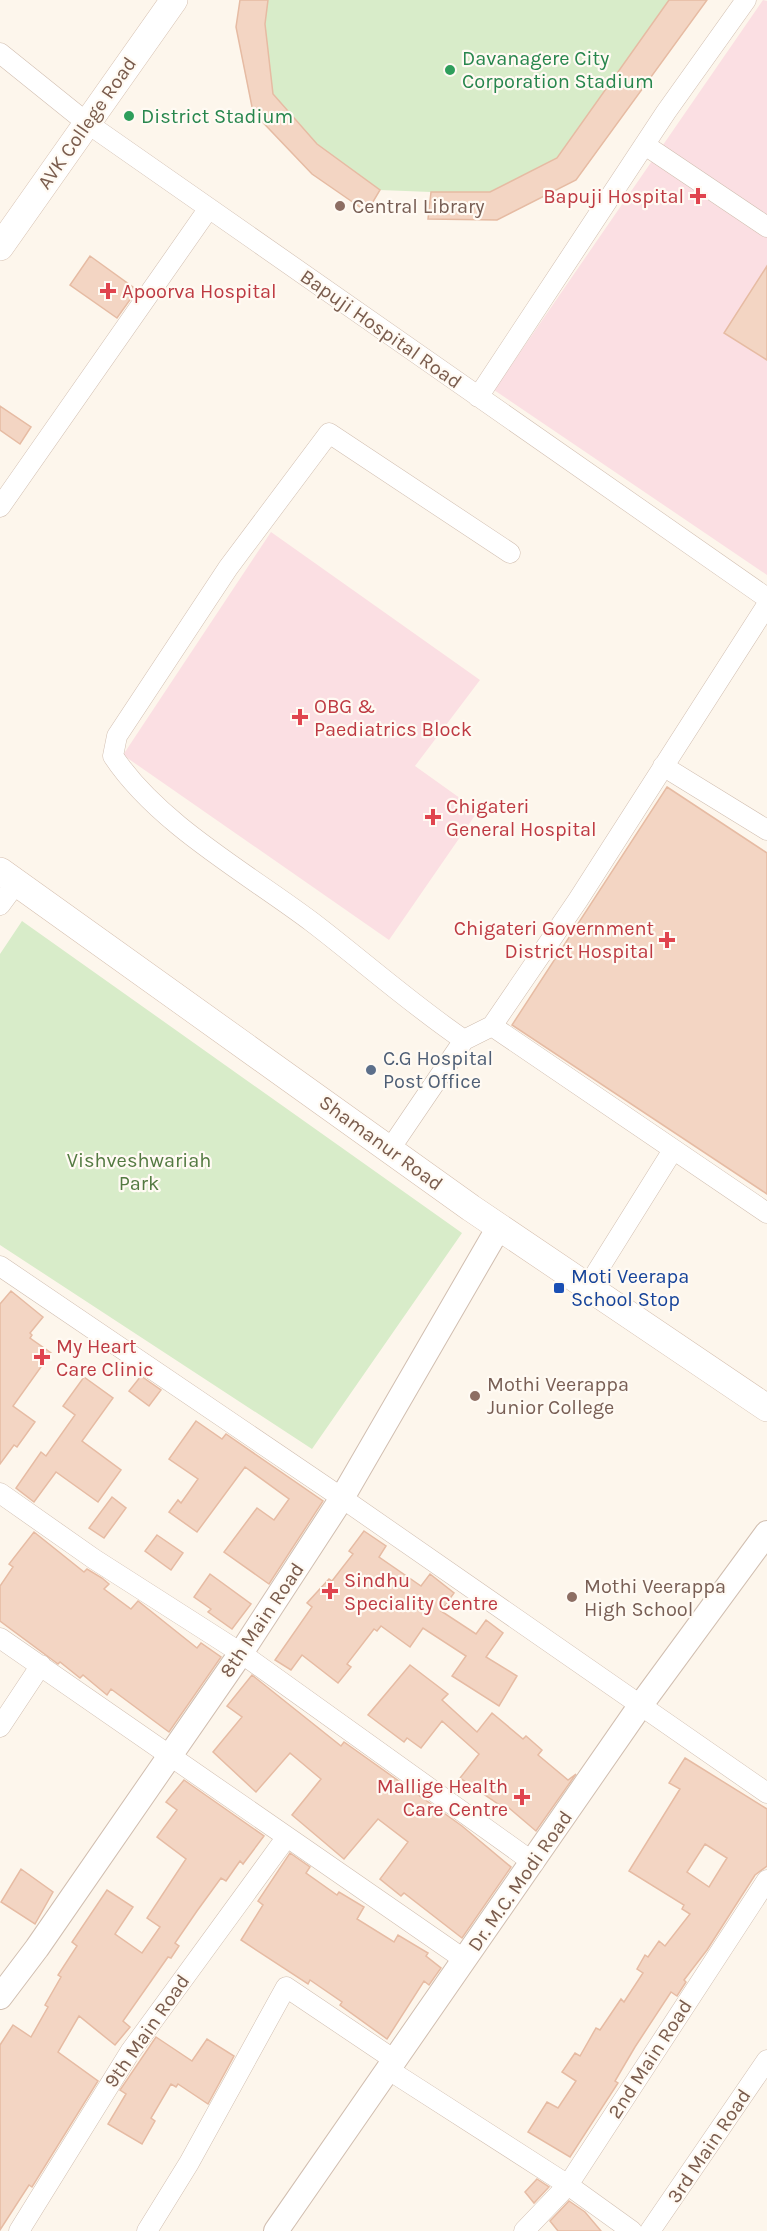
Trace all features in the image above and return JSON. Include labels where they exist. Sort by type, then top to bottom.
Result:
[{"type":"main road","name":"AVK College Road","points":[[0,247],[174,0]]},
{"type":"main road","name":"Shamanur Road","points":[[9,876],[499,1227],[767,1408]]},
{"type":"street","points":[[478,397],[645,145],[746,0]]},
{"type":"street","name":"Bapuji Hospital Road","points":[[0,53],[87,123],[767,598]]},
{"type":"street","points":[[645,145],[767,227]]},
{"type":"street","points":[[0,507],[209,208]]},
{"type":"street","points":[[464,1040],[425,1014],[365,963],[175,820],[126,776],[113,756],[117,736],[172,651],[256,527],[329,433],[510,553]]},
{"type":"street","points":[[390,1149],[464,1040],[492,1026],[528,976],[767,605]]},
{"type":"street","points":[[663,766],[767,830]]},
{"type":"street","points":[[0,905],[9,876]]},
{"type":"street","points":[[492,1026],[767,1213]]},
{"type":"street","points":[[588,1286],[673,1150]]},
{"type":"street","name":"8th Main Road","points":[[0,1997],[37,1948],[167,1756],[241,1653],[342,1498],[499,1227]]},
{"type":"street","points":[[0,1266],[342,1498],[767,1793]]},
{"type":"street","points":[[0,1493],[94,1559],[241,1653],[534,1863]]},
{"type":"street","name":"Dr. M.C. Modi Road","points":[[276,2231],[534,1863],[640,1706],[767,1533]]},
{"type":"street","points":[[0,1638],[167,1756],[465,1960]]},
{"type":"street","points":[[0,1727],[41,1665]]},
{"type":"street","name":"9th Main Road","points":[[19,2231],[130,2052],[286,1838]]},
{"type":"street","name":"2nd Main Road","points":[[524,2231],[568,2185],[767,1880]]},
{"type":"street","points":[[147,2231],[189,2163],[286,1987],[392,2066],[632,2231]]},
{"type":"street","name":"3rd Main Road","points":[[650,2231],[767,2060]]},
{"type":"shaded area","name":"Bapuji Hospital","points":[[763,0],[767,1],[767,575],[494,390]]},
{"type":"shaded area","name":"OBG & Paediatrics Block","points":[[271,532],[480,680],[415,766],[478,811],[389,940],[123,755]]},
{"type":"green space","name":"Davanagere City Corporation Stadium","points":[[240,0],[707,0],[576,180],[497,220],[428,219],[431,192],[380,190],[367,212],[312,174],[253,112],[236,27]]},
{"type":"green space","name":"Vishveshwariah Park","points":[[22,921],[462,1233],[312,1449],[0,1245],[0,954]]},
{"type":"building","points":[[240,0],[268,0],[265,24],[273,94],[317,144],[380,190],[367,212],[312,174],[253,112],[236,27]]},
{"type":"building","points":[[669,0],[707,0],[576,180],[497,220],[428,219],[431,192],[490,192],[557,158]]},
{"type":"building","points":[[90,256],[137,290],[117,318],[70,285]]},
{"type":"building","points":[[767,266],[767,360],[724,333]]},
{"type":"building","points":[[0,406],[31,427],[20,444],[0,430]]},
{"type":"building","name":"Chigateri Government District Hospital","points":[[667,787],[767,853],[767,1194],[512,1025]]},
{"type":"building","points":[[11,1291],[43,1317],[30,1333],[32,1335],[30,1338],[51,1353],[13,1406],[35,1422],[17,1447],[14,1445],[0,1464],[0,1304]]},
{"type":"building","points":[[141,1376],[161,1390],[149,1406],[129,1391]]},
{"type":"building","points":[[84,1377],[113,1398],[82,1441],[121,1470],[98,1502],[56,1472],[34,1502],[16,1488],[41,1452],[46,1456],[75,1415],[63,1406]]},
{"type":"building","points":[[196,1421],[222,1439],[226,1434],[323,1501],[269,1584],[224,1552],[257,1508],[274,1520],[289,1499],[245,1467],[197,1532],[169,1512],[178,1500],[181,1503],[198,1479],[169,1459]]},
{"type":"building","points":[[112,1497],[126,1508],[104,1538],[89,1528]]},
{"type":"building","points":[[364,1531],[386,1546],[379,1557],[421,1586],[430,1574],[454,1593],[441,1611],[476,1634],[486,1620],[503,1633],[486,1657],[517,1676],[499,1706],[452,1676],[466,1656],[423,1628],[410,1647],[381,1626],[377,1631],[374,1629],[347,1664],[351,1667],[338,1683],[302,1655],[291,1670],[275,1660],[312,1607],[307,1603],[329,1579],[332,1581],[353,1554],[349,1551]]},
{"type":"building","points":[[34,1532],[84,1572],[87,1569],[102,1578],[109,1584],[104,1589],[131,1609],[138,1601],[197,1648],[201,1643],[221,1657],[169,1732],[111,1689],[107,1695],[83,1675],[80,1678],[60,1662],[58,1664],[0,1621],[0,1586],[13,1567],[9,1564]]},
{"type":"building","points":[[157,1535],[183,1553],[171,1570],[145,1551]]},
{"type":"building","points":[[210,1574],[251,1604],[232,1629],[208,1612],[211,1609],[194,1597]]},
{"type":"building","points":[[410,1665],[448,1694],[442,1700],[477,1732],[492,1713],[523,1739],[526,1736],[542,1750],[538,1755],[568,1780],[576,1774],[536,1831],[509,1808],[507,1810],[460,1778],[479,1754],[442,1721],[421,1748],[407,1738],[404,1742],[368,1715]]},
{"type":"building","points":[[252,1675],[341,1746],[344,1742],[462,1826],[511,1867],[462,1938],[404,1893],[401,1896],[380,1879],[408,1842],[378,1819],[344,1859],[292,1815],[321,1779],[290,1753],[256,1792],[213,1752],[242,1717],[227,1706]]},
{"type":"building","points":[[685,1758],[767,1809],[767,1866],[755,1875],[707,1950],[684,1980],[686,1982],[677,1996],[671,1992],[615,2081],[618,2083],[570,2157],[528,2132],[547,2102],[558,2108],[576,2081],[562,2072],[575,2053],[580,2056],[596,2028],[600,2030],[621,1999],[624,2002],[643,1973],[637,1969],[645,1955],[648,1957],[659,1941],[665,1946],[690,1914],[682,1909],[684,1905],[629,1871],[680,1789],[669,1783]],"holes":[[[705,1844],[727,1858],[709,1887],[687,1872]]]},
{"type":"building","points":[[184,1780],[264,1836],[243,1864],[240,1861],[226,1881],[221,1878],[197,1911],[175,1943],[179,1946],[171,1958],[168,1957],[123,2021],[130,2027],[115,2045],[79,2016],[58,2052],[98,2081],[32,2187],[29,2185],[0,2230],[0,2045],[13,2025],[31,2037],[48,2007],[45,2005],[61,1977],[58,1975],[77,1946],[72,1942],[107,1890],[133,1907],[115,1934],[142,1953],[160,1927],[147,1918],[186,1859],[157,1837],[177,1810],[166,1802]]},
{"type":"building","points":[[290,1853],[310,1867],[306,1873],[337,1895],[339,1892],[364,1907],[357,1919],[394,1942],[398,1935],[428,1953],[426,1956],[441,1968],[429,1985],[424,1981],[387,2039],[340,2005],[342,2002],[310,1980],[308,1984],[241,1940],[263,1905],[258,1901]]},
{"type":"building","points":[[21,1869],[53,1892],[35,1924],[1,1902]]},
{"type":"building","points":[[156,2037],[192,2061],[207,2039],[234,2056],[208,2104],[178,2084],[176,2087],[171,2084],[151,2118],[155,2121],[142,2144],[108,2124],[126,2094],[120,2090]]},
{"type":"building","points":[[537,2179],[549,2187],[534,2203],[525,2192]]},
{"type":"building","points":[[569,2201],[585,2212],[601,2231],[558,2231],[550,2221]]},
{"type":"place","name":"Davanagere City Corporation Stadium","points":[[450,70]]},
{"type":"place","name":"District Stadium","points":[[129,116]]},
{"type":"place","name":"Bapuji Hospital","points":[[698,196]]},
{"type":"place","name":"Central Library","points":[[340,206]]},
{"type":"place","name":"Apoorva Hospital","points":[[108,291]]},
{"type":"place","name":"OBG & Paediatrics Block","points":[[300,717]]},
{"type":"place","name":"Chigateri General Hospital","points":[[433,817]]},
{"type":"place","name":"Chigateri Government District Hospital","points":[[667,940]]},
{"type":"place","name":"C.G Hospital Post Office","points":[[371,1070]]},
{"type":"place","name":"Moti Veerapa School Stop","points":[[559,1288]]},
{"type":"place","name":"My Heart Care Clinic","points":[[42,1357]]},
{"type":"place","name":"Mothi Veerappa Junior College","points":[[475,1396]]},
{"type":"place","name":"Sindhu Speciality Centre","points":[[330,1591]]},
{"type":"place","name":"Mothi Veerappa High School","points":[[572,1597]]},
{"type":"place","name":"Mallige Health Care Centre","points":[[522,1797]]}]
